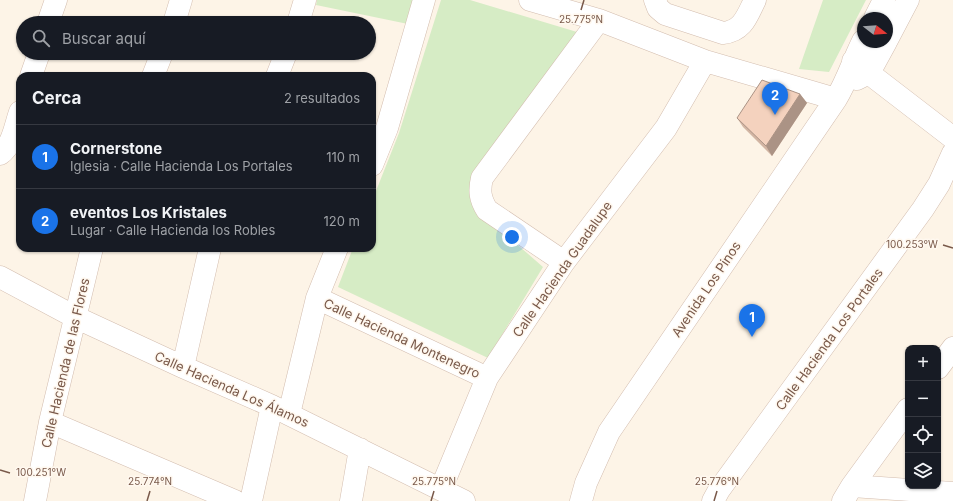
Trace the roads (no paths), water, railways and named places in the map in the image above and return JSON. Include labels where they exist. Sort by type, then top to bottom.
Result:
[{"type":"street","points":[[50,16],[56,0]]},
{"type":"street","points":[[176,16],[181,0]]},
{"type":"street","points":[[300,16],[305,0]]},
{"type":"street","points":[[376,155],[387,128],[424,0]]},
{"type":"street","points":[[530,0],[599,20],[705,61],[840,92]]},
{"type":"street","points":[[660,7],[723,33],[730,32],[742,24],[755,0]]},
{"type":"street","points":[[878,12],[884,0]]},
{"type":"street","name":"Avenida Los Pinos","points":[[893,28],[908,0]]},
{"type":"street","points":[[564,262],[487,210],[482,202],[480,184],[482,178],[599,20]]},
{"type":"street","name":"Avenida Los Pinos","points":[[861,67],[862,48]]},
{"type":"street","name":"Avenida Los Pinos","points":[[581,501],[586,483],[609,432],[840,92],[879,48]]},
{"type":"street","points":[[32,72],[37,60]]},
{"type":"street","points":[[155,72],[159,60]]},
{"type":"street","points":[[279,72],[283,60]]},
{"type":"street","name":"Calle Hacienda Guadalupe","points":[[441,489],[487,378],[564,262],[666,128],[705,61]]},
{"type":"street","points":[[861,67],[953,138]]},
{"type":"street","points":[[0,154],[6,150],[10,143],[16,124]]},
{"type":"street","name":"Calle Hacienda Los Portales","points":[[713,501],[719,490],[923,209],[939,184],[953,153]]},
{"type":"street","name":"Calle Hacienda de las Flores","points":[[35,501],[50,422],[74,317],[91,252]]},
{"type":"street","points":[[183,368],[209,252]]},
{"type":"street","points":[[251,501],[317,298],[335,252]]},
{"type":"street","name":"Calle Hacienda Los Álamos","points":[[0,277],[74,317],[183,368],[281,410],[441,489],[462,501]]},
{"type":"street","name":"Calle Hacienda Montenegro","points":[[317,298],[487,378]]},
{"type":"street","points":[[941,364],[953,348]]},
{"type":"street","points":[[847,493],[905,413]]},
{"type":"street","points":[[50,422],[235,501]]},
{"type":"street","points":[[351,501],[360,449]]},
{"type":"street","points":[[847,493],[953,493]]},
{"type":"place","name":"eventos Los Kristales","points":[[775,115]]},
{"type":"place","name":"Cornerstone","points":[[752,337]]}]
